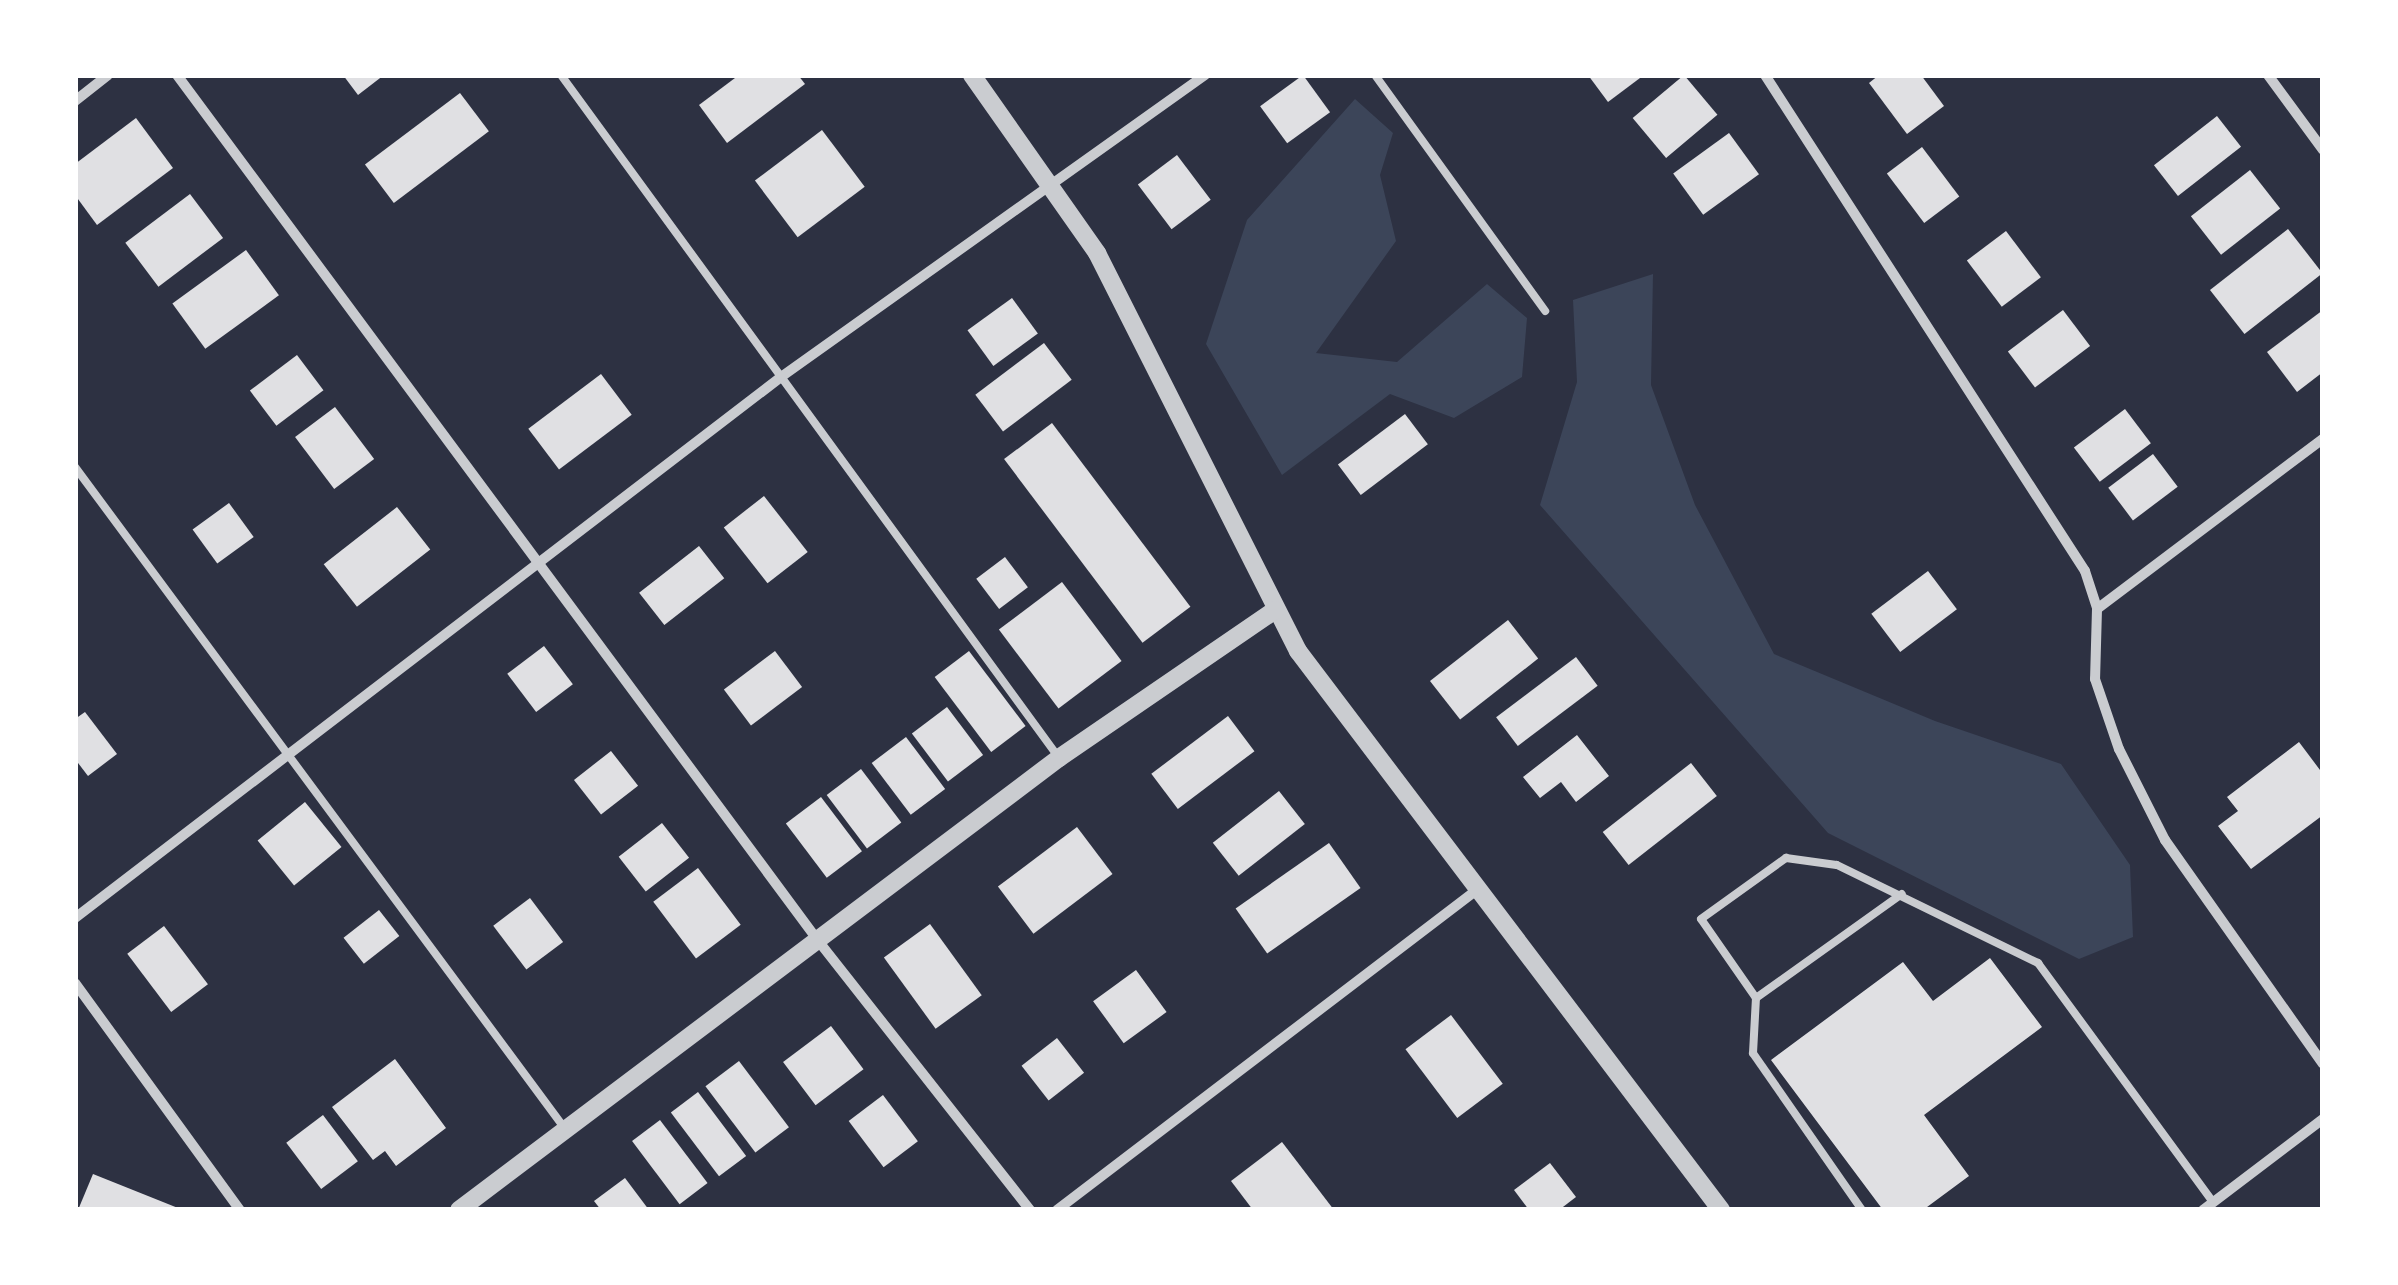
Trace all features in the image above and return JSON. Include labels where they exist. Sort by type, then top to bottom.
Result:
[{"type":"street","points":[[75,101],[108,75]]},
{"type":"street","points":[[176,75],[816,938],[1030,1210]]},
{"type":"street","points":[[972,75],[1056,186],[1097,253],[1298,652],[1722,1210]]},
{"type":"street","points":[[75,918],[781,377],[1056,186],[1205,75]]},
{"type":"street","points":[[1765,75],[2086,571],[2096,608],[2095,678],[2116,739],[2166,840],[2323,1064]]},
{"type":"street","points":[[2268,75],[2323,150]]},
{"type":"street","points":[[2096,608],[2323,439]]},
{"type":"street","points":[[459,1210],[1059,758],[1275,610]]},
{"type":"street","points":[[1057,1210],[1478,889]]},
{"type":"street","points":[[75,983],[240,1210]]},
{"type":"street","points":[[2202,1210],[2323,1119]]},
{"type":"lane","points":[[561,75],[1059,758]]},
{"type":"lane","points":[[1376,75],[1546,311]]},
{"type":"lane","points":[[75,466],[566,1130]]},
{"type":"lane","points":[[1862,1210],[1753,1052],[1756,998],[1701,919],[1786,858],[1837,865],[2038,962],[2213,1202]]},
{"type":"lane","points":[[1756,998],[1902,894]]},
{"type":"shaded area","points":[[1355,99],[1393,133],[1380,175],[1396,241],[1316,353],[1397,362],[1487,284],[1527,318],[1522,377],[1454,418],[1390,394],[1282,475],[1206,344],[1247,220]]},
{"type":"shaded area","points":[[1653,274],[1651,385],[1695,505],[1774,654],[1935,721],[2061,764],[2130,865],[2133,937],[2079,959],[1828,833],[1540,505],[1577,382],[1573,300]]},
{"type":"building","points":[[343,75],[384,75],[358,95]]},
{"type":"building","points":[[739,75],[798,75],[805,84],[727,143],[699,105]]},
{"type":"building","points":[[1303,75],[1330,112],[1287,143],[1260,106]]},
{"type":"building","points":[[1588,75],[1644,75],[1608,102]]},
{"type":"building","points":[[1684,75],[1717,115],[1666,158],[1633,118]]},
{"type":"building","points":[[1879,75],[1921,75],[1944,106],[1907,134],[1869,83]]},
{"type":"building","points":[[460,93],[489,131],[394,203],[365,165]]},
{"type":"building","points":[[2217,116],[2241,147],[2178,196],[2154,165]]},
{"type":"building","points":[[136,118],[173,168],[97,225],[75,195],[75,164]]},
{"type":"building","points":[[822,130],[865,187],[798,237],[755,181]]},
{"type":"building","points":[[1729,133],[1759,174],[1703,215],[1673,174]]},
{"type":"building","points":[[1922,147],[1959,197],[1924,223],[1887,173]]},
{"type":"building","points":[[1177,155],[1211,200],[1172,229],[1138,184]]},
{"type":"building","points":[[2250,170],[2280,209],[2221,255],[2191,216]]},
{"type":"building","points":[[190,194],[223,238],[158,287],[125,243]]},
{"type":"building","points":[[2288,229],[2322,273],[2244,334],[2210,290]]},
{"type":"building","points":[[2006,231],[2041,277],[2002,307],[1967,260]]},
{"type":"building","points":[[246,250],[279,295],[205,349],[172,303]]},
{"type":"building","points":[[1012,298],[1038,334],[993,366],[968,330]]},
{"type":"building","points":[[2063,310],[2090,346],[2035,387],[2008,352]]},
{"type":"building","points":[[2323,310],[2323,372],[2297,392],[2267,352]]},
{"type":"building","points":[[1044,343],[1072,380],[1003,431],[975,395]]},
{"type":"building","points":[[297,355],[323,390],[276,426],[250,391]]},
{"type":"building","points":[[601,374],[632,415],[559,469],[528,429]]},
{"type":"building","points":[[335,407],[374,459],[334,489],[295,437]]},
{"type":"building","points":[[2125,409],[2151,443],[2100,482],[2074,448]]},
{"type":"building","points":[[1405,414],[1428,444],[1361,495],[1338,465]]},
{"type":"building","points":[[1052,423],[1190,607],[1142,643],[1004,459]]},
{"type":"building","points":[[2153,454],[2178,487],[2133,520],[2108,488]]},
{"type":"building","points":[[764,496],[808,552],[768,583],[724,527]]},
{"type":"building","points":[[229,503],[254,537],[217,563],[193,529]]},
{"type":"building","points":[[397,507],[430,550],[357,607],[324,564]]},
{"type":"building","points":[[699,546],[724,578],[664,625],[639,593]]},
{"type":"building","points":[[1005,557],[1028,587],[999,609],[976,579]]},
{"type":"building","points":[[1928,571],[1957,609],[1900,652],[1871,614]]},
{"type":"building","points":[[1062,582],[1122,661],[1058,709],[999,630]]},
{"type":"building","points":[[1508,620],[1538,659],[1460,720],[1430,681]]},
{"type":"building","points":[[544,646],[573,684],[536,712],[507,674]]},
{"type":"building","points":[[775,651],[802,687],[751,725],[724,690]]},
{"type":"building","points":[[969,651],[1026,726],[991,752],[935,677]]},
{"type":"building","points":[[1576,657],[1598,686],[1518,746],[1496,717]]},
{"type":"building","points":[[947,707],[983,755],[948,781],[912,733]]},
{"type":"building","points":[[85,712],[117,754],[88,776],[75,759],[75,719]]},
{"type":"building","points":[[1228,716],[1254,751],[1178,809],[1151,774]]},
{"type":"building","points":[[1577,735],[1609,776],[1576,802],[1561,782],[1540,798],[1523,777]]},
{"type":"building","points":[[906,737],[945,789],[911,815],[872,763]]},
{"type":"building","points":[[2299,742],[2323,774],[2323,815],[2251,869],[2218,826],[2238,811],[2227,797]]},
{"type":"building","points":[[611,751],[638,786],[601,815],[574,780]]},
{"type":"building","points":[[1691,763],[1717,796],[1629,865],[1603,832]]},
{"type":"building","points":[[861,769],[901,823],[867,848],[827,795]]},
{"type":"building","points":[[1279,791],[1305,824],[1239,876],[1213,843]]},
{"type":"building","points":[[821,797],[862,851],[827,878],[786,823]]},
{"type":"building","points":[[305,802],[342,847],[294,885],[258,840]]},
{"type":"building","points":[[662,823],[689,858],[646,892],[619,857]]},
{"type":"building","points":[[1077,827],[1113,874],[1033,934],[998,887]]},
{"type":"building","points":[[1329,843],[1361,888],[1267,953],[1236,908]]},
{"type":"building","points":[[698,868],[741,925],[696,958],[653,902]]},
{"type":"building","points":[[530,898],[563,942],[526,970],[493,926]]},
{"type":"building","points":[[379,910],[399,936],[364,964],[344,938]]},
{"type":"building","points":[[930,924],[982,995],[936,1029],[884,958]]},
{"type":"building","points":[[164,926],[208,984],[171,1012],[127,954]]},
{"type":"building","points":[[1990,958],[2042,1027],[1924,1115],[1969,1176],[1923,1210],[1883,1210],[1771,1060],[1903,962],[1933,1001]]},
{"type":"building","points":[[1136,970],[1167,1012],[1124,1043],[1093,1001]]},
{"type":"building","points":[[1451,1015],[1503,1084],[1457,1118],[1405,1049]]},
{"type":"building","points":[[831,1026],[863,1069],[816,1105],[783,1062]]},
{"type":"building","points":[[1057,1038],[1084,1073],[1049,1100],[1022,1066]]},
{"type":"building","points":[[395,1059],[446,1128],[396,1166],[385,1151],[373,1160],[332,1107]]},
{"type":"building","points":[[739,1061],[789,1127],[755,1153],[705,1086]]},
{"type":"building","points":[[698,1092],[746,1156],[719,1176],[671,1112]]},
{"type":"building","points":[[883,1095],[918,1141],[884,1167],[849,1121]]},
{"type":"building","points":[[323,1115],[358,1161],[321,1189],[286,1143]]},
{"type":"building","points":[[660,1120],[708,1183],[680,1204],[632,1141]]},
{"type":"building","points":[[1282,1142],[1334,1210],[1253,1210],[1231,1181]]},
{"type":"building","points":[[1550,1163],[1576,1197],[1559,1210],[1529,1210],[1514,1190]]},
{"type":"building","points":[[93,1174],[183,1210],[78,1210]]},
{"type":"building","points":[[625,1178],[649,1210],[601,1210],[594,1201]]}]
